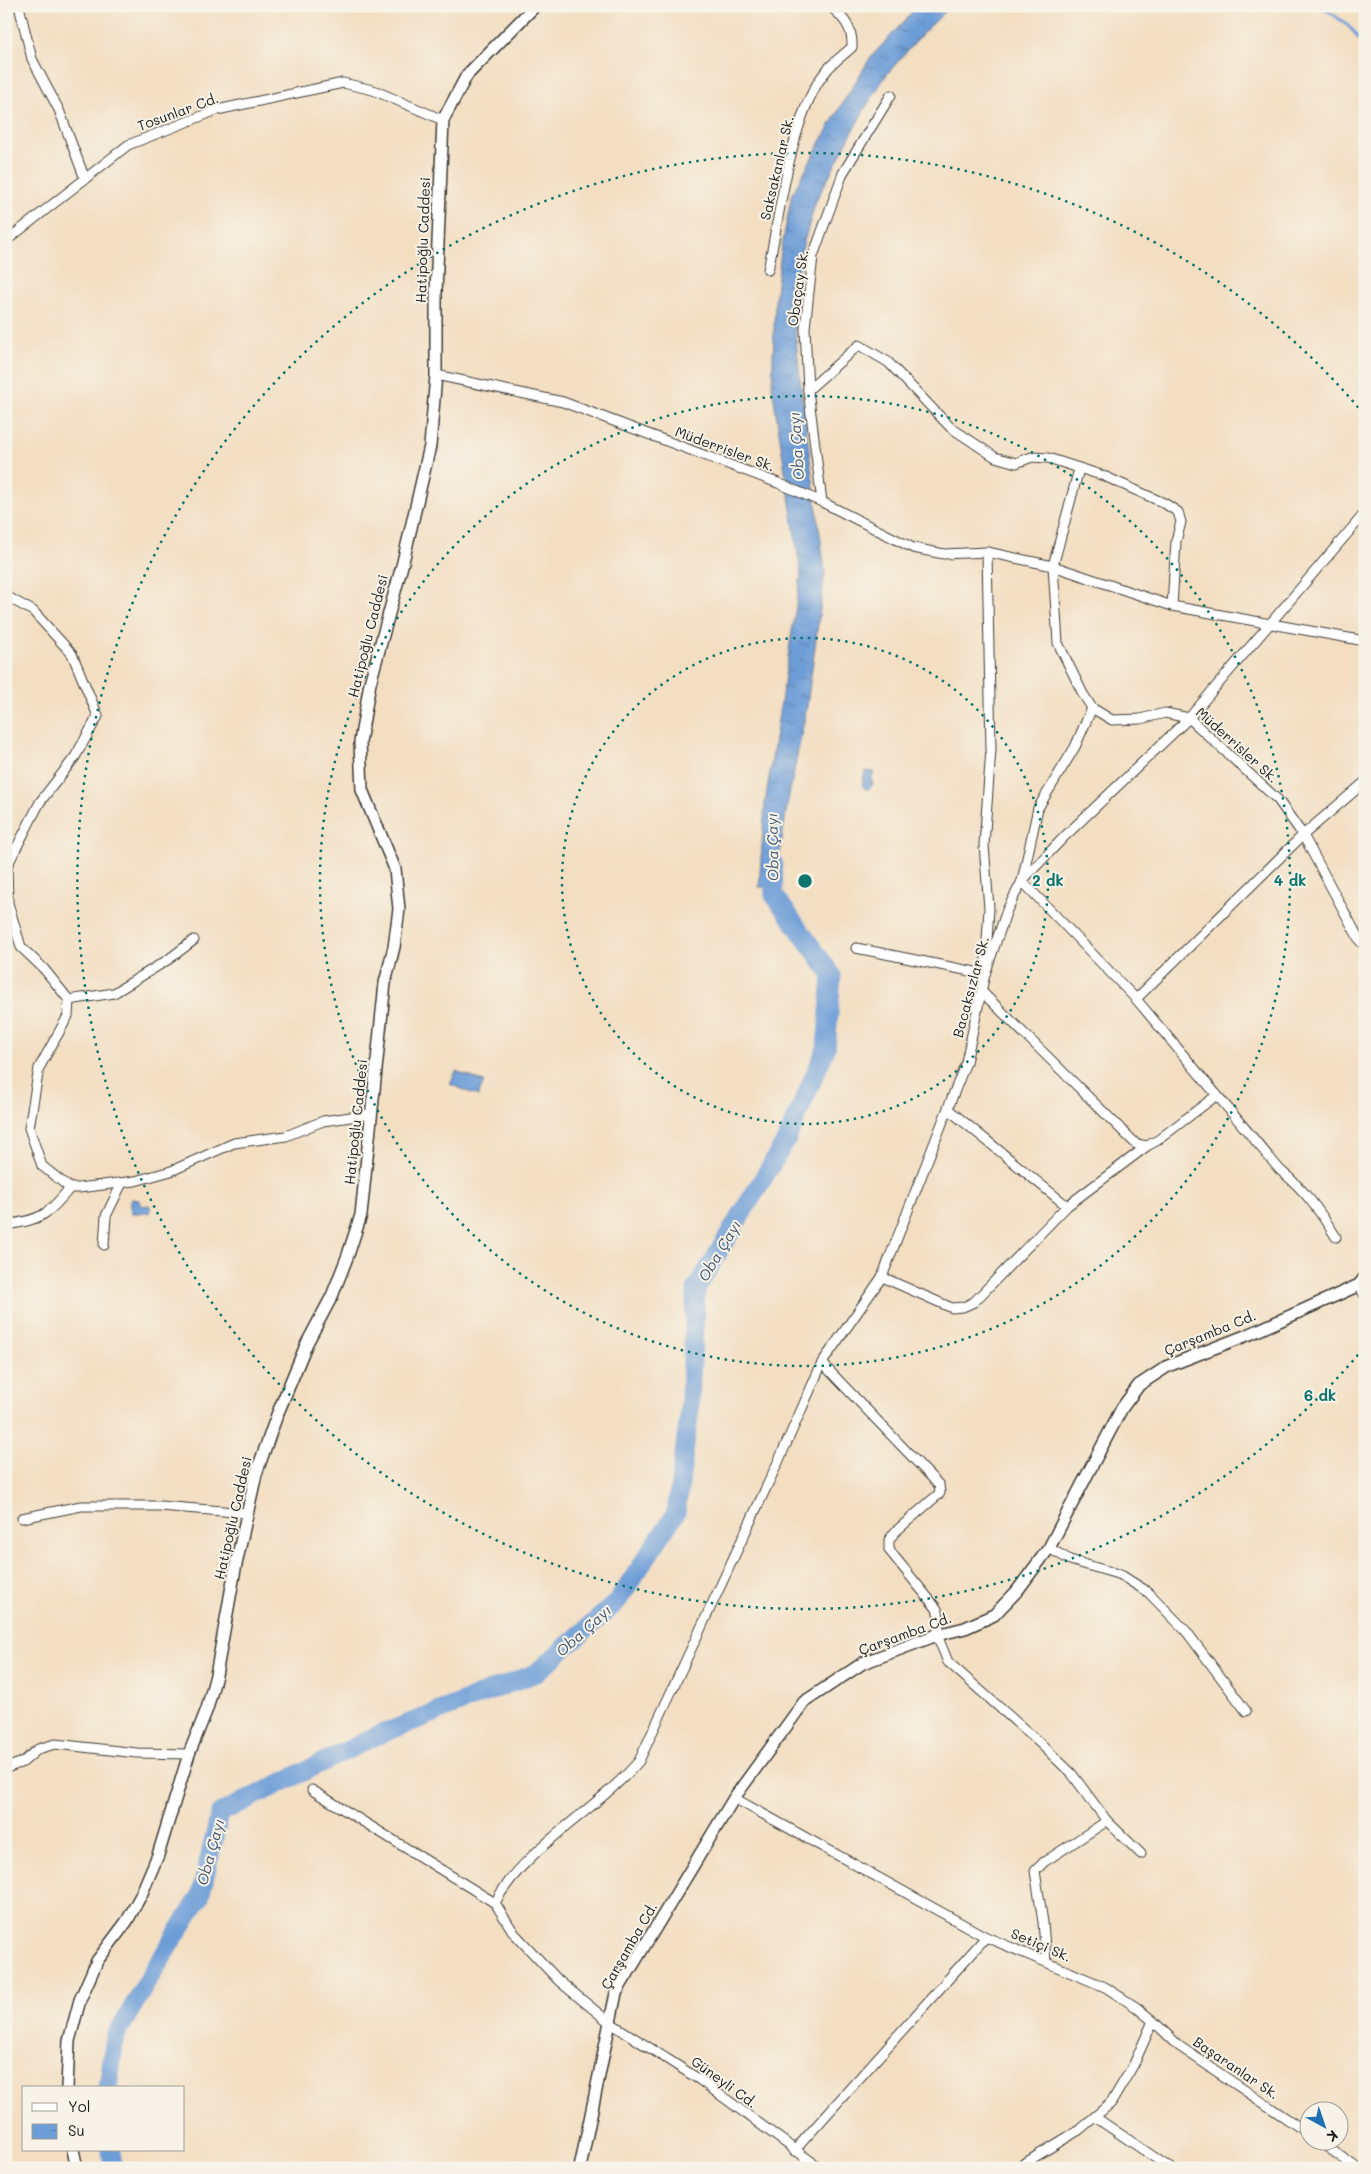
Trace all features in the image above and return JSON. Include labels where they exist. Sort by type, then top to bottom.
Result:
[{"type":"street","points":[[18,6],[32,59],[59,110],[84,179]]},
{"type":"street","points":[[443,120],[468,75],[535,6]]},
{"type":"street","name":"Saksakanlar Sk.","points":[[768,270],[791,156],[807,101],[827,69],[852,47],[852,34],[842,17],[830,6]]},
{"type":"street","name":"Tosunlar Cd.","points":[[6,241],[128,145],[217,110],[342,84],[373,90],[443,120]]},
{"type":"street","name":"Obaçay Sk.","points":[[822,502],[808,390],[805,328],[813,256],[843,173],[891,95]]},
{"type":"street","name":"Hatipoğlu Caddesi","points":[[67,2086],[69,2041],[80,2000],[97,1960],[127,1921],[141,1895],[158,1855],[189,1754],[207,1709],[216,1675],[256,1474],[277,1415],[307,1343],[332,1296],[361,1215],[385,983],[394,947],[399,909],[395,869],[362,790],[360,742],[370,683],[403,562],[430,446],[436,375],[436,292],[443,120]]},
{"type":"street","points":[[808,390],[859,345],[888,362],[950,427],[995,456],[1016,463],[1032,457],[1048,458],[1104,476],[1164,503],[1178,512],[1181,522],[1176,541],[1172,606]]},
{"type":"street","name":"Müderrisler Sk.","points":[[436,375],[563,402],[778,483],[822,502],[912,548],[944,554],[987,552],[1053,566],[1172,606],[1365,641]]},
{"type":"street","points":[[1079,469],[1053,566],[1058,643],[1092,708]]},
{"type":"street","points":[[1336,1237],[1318,1208],[1299,1185],[1280,1170],[1136,999],[1022,881],[1064,837],[1189,718],[1365,513]]},
{"type":"street","points":[[856,948],[985,974],[989,908],[984,845],[992,749],[987,552]]},
{"type":"street","points":[[6,596],[33,611],[72,654],[98,716],[75,757],[40,802],[7,866],[8,903],[21,946],[44,969],[69,1000],[68,1016],[39,1068],[29,1128],[42,1166],[70,1188]]},
{"type":"street","name":"Müderrisler Sk.","points":[[1092,708],[1112,720],[1140,719],[1165,713],[1189,718],[1278,800],[1304,835],[1360,941],[1365,946]]},
{"type":"street","name":"Bacaksızlar Sk.","points":[[495,1903],[504,1886],[531,1858],[620,1782],[639,1761],[822,1363],[882,1277],[966,1062],[985,974],[1007,910],[1022,881],[1038,808],[1075,747],[1092,708]]},
{"type":"street","points":[[1136,999],[1304,835],[1365,782]]},
{"type":"street","points":[[69,1000],[114,994],[169,959],[194,940]]},
{"type":"street","points":[[982,992],[1136,1144],[1147,1146]]},
{"type":"street","points":[[882,1277],[952,1308],[963,1307],[974,1302],[1068,1206],[1217,1094]]},
{"type":"street","points":[[948,1109],[1068,1206]]},
{"type":"street","points":[[6,1226],[27,1222],[47,1214],[70,1188],[122,1183],[171,1172],[234,1143],[286,1136],[323,1121],[371,1114]]},
{"type":"street","points":[[104,1245],[106,1216],[122,1183]]},
{"type":"street","points":[[1362,1281],[1365,1296]]},
{"type":"street","name":"Çarşamba Cd.","points":[[580,2168],[616,1992],[734,1798],[804,1702],[863,1663],[937,1635],[965,1628],[994,1615],[1017,1591],[1049,1548],[1122,1408],[1139,1385],[1168,1366],[1250,1334],[1362,1281]]},
{"type":"street","points":[[822,1363],[939,1485],[940,1493],[895,1532],[889,1540],[889,1550],[937,1609],[940,1620],[937,1635],[948,1662],[1042,1744],[1072,1774],[1107,1821],[1141,1854]]},
{"type":"street","points":[[22,1518],[81,1506],[160,1506],[247,1513]]},
{"type":"street","points":[[1049,1548],[1070,1560],[1121,1575],[1149,1593],[1186,1631],[1246,1711]]},
{"type":"street","points":[[6,1768],[23,1762],[38,1749],[55,1744],[137,1753],[189,1754]]},
{"type":"street","points":[[312,1790],[495,1903]]},
{"type":"street","name":"Setiçi Sk.","points":[[734,1798],[986,1937],[1105,1987],[1136,2007],[1153,2021]]},
{"type":"street","points":[[1046,1961],[1044,1922],[1035,1871],[1044,1862],[1107,1821]]},
{"type":"street","name":"Güneyli Cd.","points":[[495,1903],[514,1933],[559,1981],[609,2022],[700,2080],[794,2151],[820,2168]]},
{"type":"street","points":[[794,2151],[986,1937]]},
{"type":"street","points":[[1017,2168],[1079,2130],[1111,2103],[1134,2064],[1153,2021]]},
{"type":"street","name":"Başaranlar Sk.","points":[[1153,2021],[1179,2046],[1298,2127]]},
{"type":"street","points":[[1095,2117],[1170,2168]]},
{"type":"street","points":[[73,2152],[77,2168]]},
{"type":"street","points":[[1334,2152],[1357,2168]]},
{"type":"water","points":[[918,6],[951,6],[923,33],[887,74],[864,110],[816,201],[801,252],[794,321],[825,572],[807,706],[787,806],[775,887],[759,887],[765,803],[801,574],[772,387],[775,301],[781,251],[792,194],[836,114],[870,58]]},
{"type":"water","points":[[865,771],[875,772],[871,778],[873,784],[869,789],[865,789],[862,785]]},
{"type":"water","points":[[456,1071],[484,1082],[478,1096],[450,1084]]},
{"type":"water","points":[[131,1199],[139,1200],[142,1206],[149,1205],[151,1208],[150,1213],[131,1213],[129,1201]]},
{"type":"waterway","points":[[1321,6],[1344,22],[1355,33],[1360,40],[1365,58]]},
{"type":"waterway","name":"Oba Çayı","points":[[108,2086],[115,2037],[200,1897],[220,1813],[376,1736],[536,1673],[617,1602],[676,1513],[689,1416],[696,1289],[787,1139],[826,1049],[832,975],[774,895],[773,862]]},
{"type":"waterway","name":"Oba Çayı","points":[[111,2152],[113,2168]]}]
